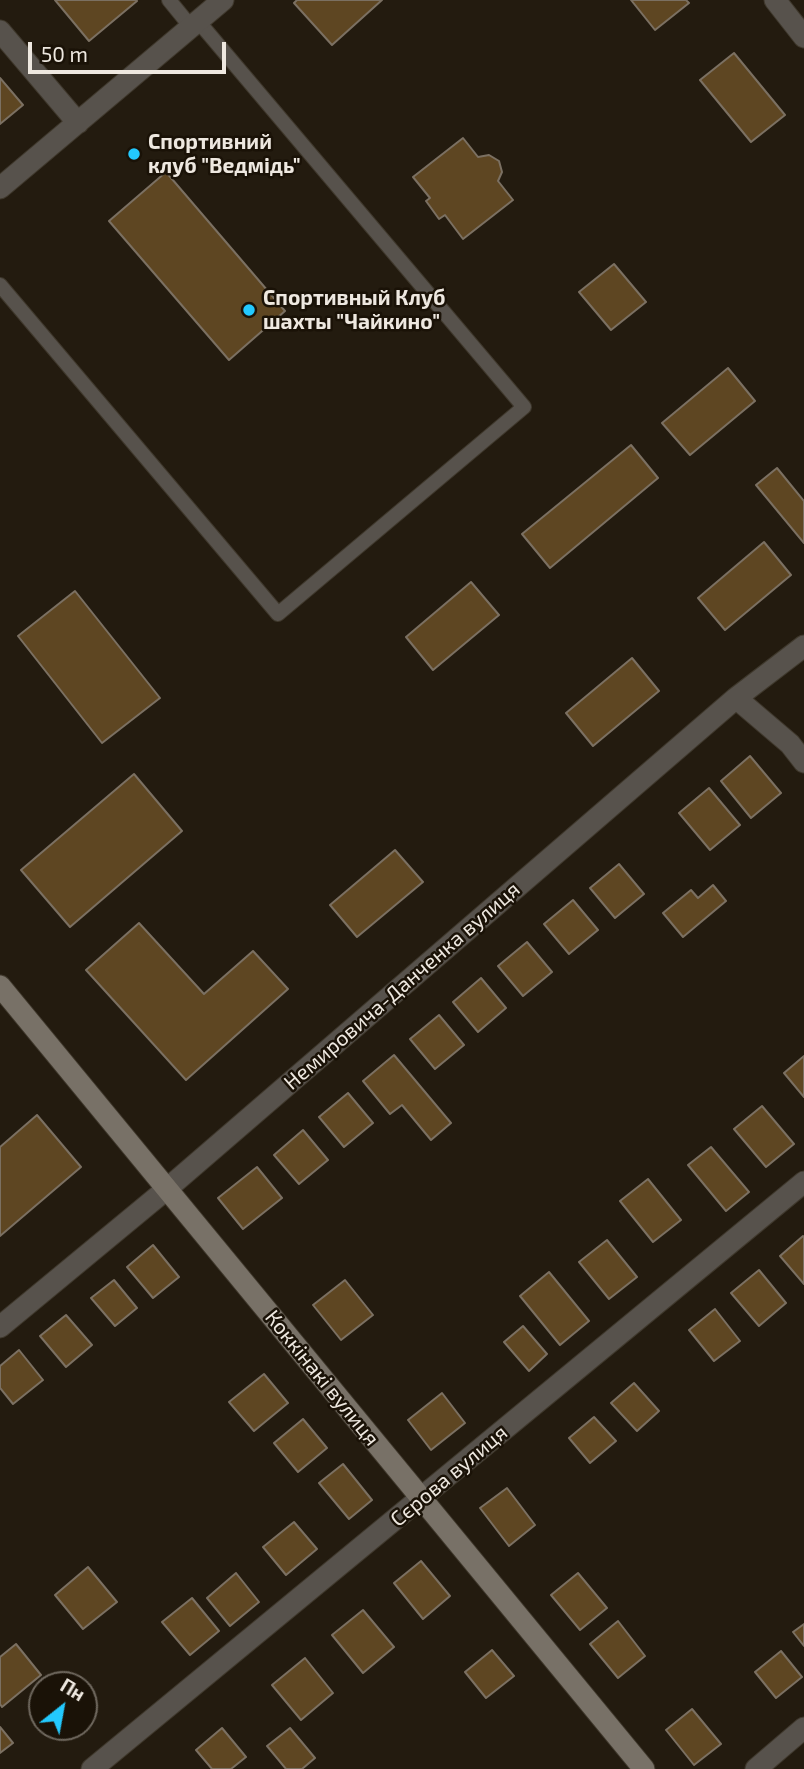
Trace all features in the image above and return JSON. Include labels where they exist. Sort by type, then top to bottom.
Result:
[{"type":"street","points":[[0,188],[223,0]]},
{"type":"street","points":[[775,0],[804,37]]},
{"type":"street","points":[[0,30],[78,122]]},
{"type":"street","name":"Немировича-Данченка вулиця","points":[[0,1327],[168,1188],[736,698],[804,646]]},
{"type":"street","points":[[736,698],[790,744],[804,762]]},
{"type":"street","name":"Коккінакі вулиця","points":[[0,986],[644,1769]]},
{"type":"street","name":"Сєрова вулиця","points":[[92,1769],[804,1182]]},
{"type":"street","points":[[756,1769],[804,1728]]},
{"type":"lane","points":[[0,285],[278,614],[524,407],[194,24],[169,0]]},
{"type":"building","points":[[55,0],[136,0],[137,1],[89,41]]},
{"type":"building","points":[[297,0],[382,0],[332,45],[294,3]]},
{"type":"building","points":[[631,0],[686,0],[689,3],[655,30]]},
{"type":"building","points":[[734,53],[785,115],[751,142],[700,80]]},
{"type":"building","points":[[0,78],[23,105],[0,124]]},
{"type":"building","points":[[463,138],[478,157],[489,155],[499,161],[502,172],[498,181],[513,200],[463,239],[445,215],[439,219],[426,201],[430,198],[413,177]]},
{"type":"building","points":[[166,172],[285,311],[229,360],[109,221]]},
{"type":"building","points":[[614,264],[646,302],[611,330],[579,292]]},
{"type":"building","points":[[728,368],[755,401],[690,455],[662,423]]},
{"type":"building","points":[[631,445],[658,478],[550,568],[522,534]]},
{"type":"building","points":[[777,468],[804,501],[804,543],[756,485]]},
{"type":"building","points":[[764,542],[791,575],[725,630],[698,598]]},
{"type":"building","points":[[471,582],[499,615],[433,670],[406,637]]},
{"type":"building","points":[[75,591],[160,698],[102,743],[18,636]]},
{"type":"building","points":[[632,658],[659,691],[593,746],[566,713]]},
{"type":"building","points":[[750,756],[781,793],[751,818],[721,781]]},
{"type":"building","points":[[134,774],[182,831],[70,927],[21,870]]},
{"type":"building","points":[[709,788],[740,825],[710,850],[679,813]]},
{"type":"building","points":[[395,850],[423,882],[357,937],[330,905]]},
{"type":"building","points":[[619,864],[644,894],[615,918],[590,888]]},
{"type":"building","points":[[713,885],[726,901],[683,937],[663,913],[691,890],[698,898]]},
{"type":"building","points":[[573,900],[598,930],[569,954],[544,924]]},
{"type":"building","points":[[139,923],[204,994],[253,951],[288,989],[186,1080],[86,970]]},
{"type":"building","points":[[527,942],[552,972],[523,996],[498,966]]},
{"type":"building","points":[[481,978],[506,1008],[478,1032],[453,1002]]},
{"type":"building","points":[[439,1015],[464,1045],[435,1069],[410,1039]]},
{"type":"building","points":[[394,1055],[451,1123],[431,1140],[402,1105],[390,1114],[363,1081]]},
{"type":"building","points":[[804,1056],[804,1097],[784,1073]]},
{"type":"building","points":[[348,1093],[373,1123],[344,1147],[319,1117]]},
{"type":"building","points":[[762,1106],[794,1144],[766,1167],[734,1129]]},
{"type":"building","points":[[37,1115],[81,1167],[0,1236],[0,1147]]},
{"type":"building","points":[[303,1130],[328,1160],[299,1184],[274,1155]]},
{"type":"building","points":[[711,1147],[749,1192],[726,1211],[688,1165]]},
{"type":"building","points":[[257,1167],[282,1198],[243,1229],[218,1198]]},
{"type":"building","points":[[648,1179],[681,1220],[653,1242],[620,1201]]},
{"type":"building","points":[[804,1237],[804,1284],[780,1256]]},
{"type":"building","points":[[607,1240],[637,1277],[609,1299],[579,1262]]},
{"type":"building","points":[[153,1245],[179,1277],[153,1298],[127,1267]]},
{"type":"building","points":[[759,1270],[786,1303],[759,1326],[731,1293]]},
{"type":"building","points":[[549,1272],[589,1321],[560,1345],[520,1296]]},
{"type":"building","points":[[114,1280],[137,1308],[115,1326],[91,1298]]},
{"type":"building","points":[[345,1280],[373,1315],[341,1340],[313,1305]]},
{"type":"building","points":[[715,1309],[740,1341],[714,1361],[689,1330]]},
{"type":"building","points":[[66,1315],[92,1345],[66,1367],[40,1336]]},
{"type":"building","points":[[523,1326],[547,1354],[529,1371],[504,1342]]},
{"type":"building","points":[[19,1350],[43,1380],[13,1404],[0,1388],[0,1366]]},
{"type":"building","points":[[264,1374],[288,1403],[254,1431],[229,1402]]},
{"type":"building","points":[[634,1383],[659,1411],[637,1431],[611,1403]]},
{"type":"building","points":[[442,1393],[465,1423],[431,1450],[408,1420]]},
{"type":"building","points":[[594,1417],[616,1441],[590,1463],[569,1438]]},
{"type":"building","points":[[303,1419],[327,1448],[298,1472],[274,1443]]},
{"type":"building","points":[[343,1464],[372,1500],[349,1519],[319,1483]]},
{"type":"building","points":[[507,1488],[535,1525],[509,1546],[480,1508]]},
{"type":"building","points":[[294,1522],[317,1549],[286,1575],[263,1547]]},
{"type":"building","points":[[421,1561],[450,1596],[423,1619],[394,1583]]},
{"type":"building","points":[[88,1567],[117,1602],[83,1629],[55,1595]]},
{"type":"building","points":[[236,1573],[259,1602],[230,1626],[207,1598]]},
{"type":"building","points":[[578,1573],[607,1608],[580,1630],[551,1595]]},
{"type":"building","points":[[192,1598],[219,1631],[190,1655],[162,1622]]},
{"type":"building","points":[[363,1610],[394,1647],[363,1673],[332,1635]]},
{"type":"building","points":[[618,1621],[645,1656],[618,1678],[590,1644]]},
{"type":"building","points":[[804,1624],[804,1646],[793,1632]]},
{"type":"building","points":[[16,1644],[38,1671],[28,1671],[28,1686],[2,1707],[0,1704],[0,1657]]},
{"type":"building","points":[[492,1650],[514,1676],[486,1698],[465,1672]]},
{"type":"building","points":[[781,1651],[802,1677],[776,1698],[755,1672]]},
{"type":"building","points":[[305,1658],[333,1693],[301,1720],[272,1685]]},
{"type":"building","points":[[692,1709],[721,1744],[694,1765],[666,1730]]},
{"type":"building","points":[[0,1727],[13,1743],[0,1753]]},
{"type":"building","points":[[222,1728],[246,1757],[231,1769],[212,1769],[196,1750]]},
{"type":"building","points":[[290,1728],[315,1758],[302,1769],[286,1769],[267,1746]]},
{"type":"place","name":"Спортивний клуб \"Ведмідь\"","points":[[134,154]]},
{"type":"place","name":"Спортивный Клуб шахты \"Чайкино\"","points":[[249,310]]}]
